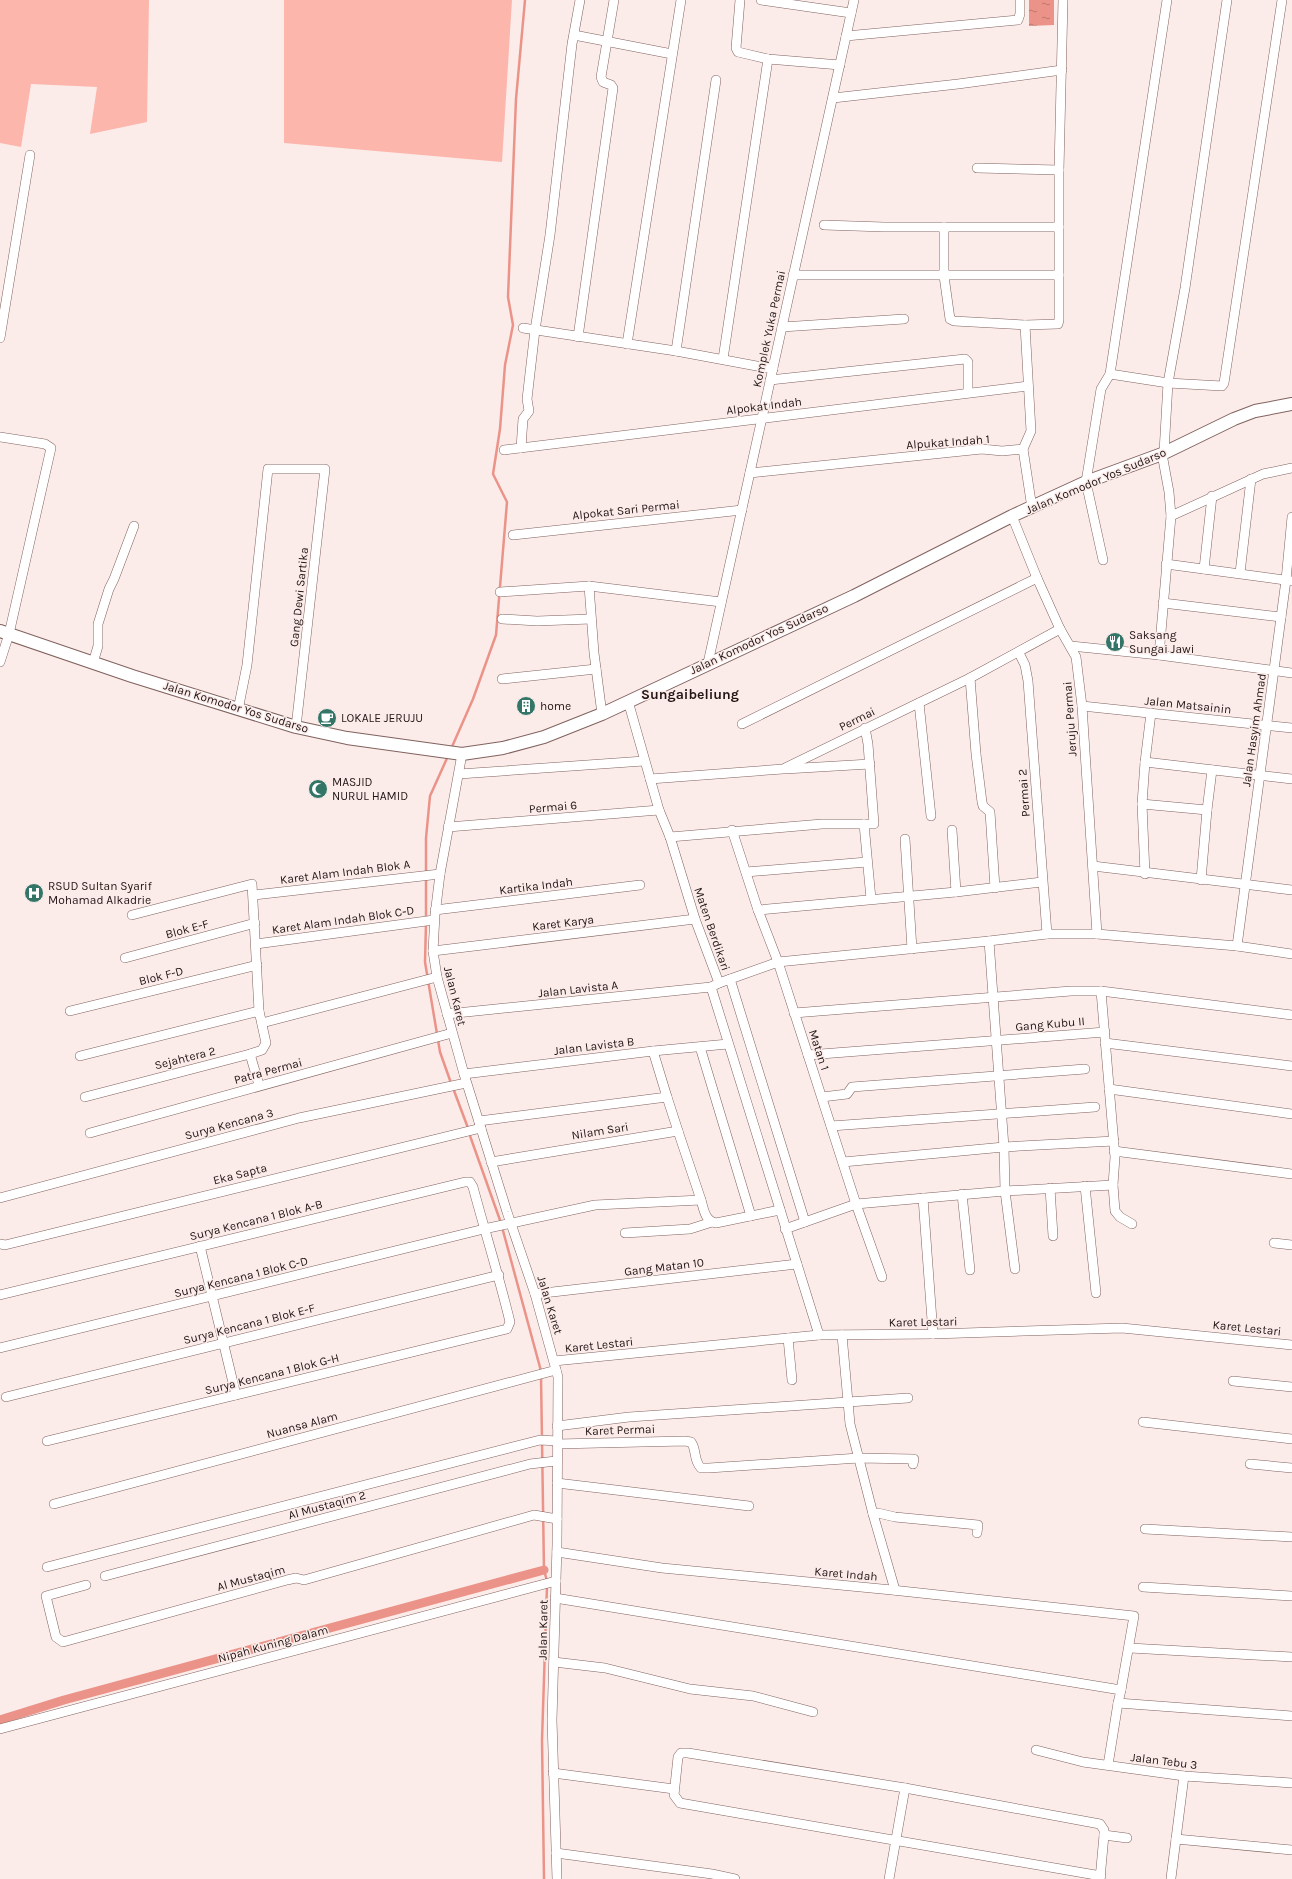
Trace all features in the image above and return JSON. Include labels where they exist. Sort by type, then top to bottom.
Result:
[{"type":"street","points":[[521,448],[523,419],[529,410],[527,399],[535,330],[550,234],[574,35],[580,0]]},
{"type":"street","points":[[578,337],[613,88],[611,85],[603,82],[601,77],[614,0]]},
{"type":"street","points":[[627,344],[681,0]]},
{"type":"street","points":[[740,0],[736,48],[741,54],[768,59],[840,65]]},
{"type":"street","points":[[761,0],[851,13]]},
{"type":"street","name":"Komplek Yuka Permai","points":[[708,663],[854,0]]},
{"type":"street","points":[[846,36],[1018,20],[1020,14],[1020,0]]},
{"type":"street","points":[[944,227],[944,276],[948,315],[954,321],[1025,325],[1059,323],[1059,170],[1063,0]]},
{"type":"street","points":[[1103,560],[1086,482],[1100,389],[1110,374],[1167,0]]},
{"type":"street","points":[[1159,655],[1171,516],[1163,453],[1168,383],[1185,288],[1227,0]]},
{"type":"street","points":[[1110,374],[1168,383],[1222,386],[1224,384],[1282,0]]},
{"type":"street","points":[[574,35],[672,54]]},
{"type":"street","points":[[723,359],[768,59]]},
{"type":"street","points":[[832,98],[958,84],[1062,70]]},
{"type":"street","points":[[676,351],[716,80]]},
{"type":"street","points":[[0,338],[30,155]]},
{"type":"street","points":[[977,168],[1059,170]]},
{"type":"street","points":[[824,225],[1059,227]]},
{"type":"street","points":[[793,276],[1059,275]]},
{"type":"street","points":[[782,327],[904,319]]},
{"type":"street","points":[[1025,325],[1031,431],[1023,449],[1032,508]]},
{"type":"street","points":[[523,328],[676,351],[773,369]]},
{"type":"street","points":[[770,380],[965,359],[968,362],[968,392]]},
{"type":"street","name":"Alpokat Indah","points":[[504,450],[968,392],[1028,386]]},
{"type":"street","name":"Jalan Komodor Yos Sudarso","points":[[4,632],[94,663],[183,690],[238,710],[296,727],[347,738],[461,754],[523,744],[602,714],[708,663],[854,596],[1012,516],[1086,482],[1163,453],[1234,419],[1255,411],[1292,404]]},
{"type":"street","points":[[0,437],[45,444],[51,448],[4,632],[0,662]]},
{"type":"street","name":"Alpukat Indah 1","points":[[750,473],[982,449],[1002,451],[1023,449]]},
{"type":"street","points":[[1171,516],[1250,479],[1263,474],[1292,468]]},
{"type":"street","name":"Gang Dewi Sartika","points":[[238,710],[247,664],[268,469],[325,469],[296,727]]},
{"type":"street","points":[[1240,573],[1250,479]]},
{"type":"street","points":[[1204,569],[1212,496]]},
{"type":"street","name":"Alpokat Sari Permai","points":[[513,535],[742,510]]},
{"type":"street","name":"Jeruju Permai","points":[[1012,516],[1036,578],[1060,629],[1076,656],[1082,706],[1097,934]]},
{"type":"street","name":"Jalan Hasyim Ahmad","points":[[1237,946],[1281,617],[1289,580],[1292,516]]},
{"type":"street","points":[[94,663],[98,652],[98,624],[109,589],[134,526]]},
{"type":"street","points":[[1166,564],[1289,580]]},
{"type":"street","points":[[742,724],[1036,578]]},
{"type":"street","points":[[589,586],[596,669],[602,714]]},
{"type":"street","points":[[500,592],[589,586],[721,602]]},
{"type":"street","points":[[1163,603],[1281,617]]},
{"type":"street","points":[[502,619],[536,621],[591,619]]},
{"type":"street","name":"Permai","points":[[650,779],[783,769],[970,678],[1060,629]]},
{"type":"street","points":[[1071,646],[1159,655],[1292,673]]},
{"type":"street","name":"Permai 2","points":[[1019,652],[1025,665],[1028,681],[1047,934]]},
{"type":"street","points":[[502,679],[596,669]]},
{"type":"street","points":[[970,678],[976,754],[982,802],[983,806],[990,812],[994,888]]},
{"type":"street","name":"Maten Berdikari","points":[[628,701],[659,810],[670,836],[715,985],[728,1044],[819,1335]]},
{"type":"street","points":[[919,703],[932,816]]},
{"type":"street","name":"Jalan Matsainin","points":[[1082,706],[1292,728]]},
{"type":"street","points":[[1145,874],[1142,804],[1151,713]]},
{"type":"street","points":[[670,836],[822,824],[874,824],[870,764],[865,728]]},
{"type":"street","name":"Jalan Karet","points":[[461,754],[459,774],[437,874],[435,910],[432,921],[434,977],[447,1014],[450,1034],[491,1162],[508,1224],[534,1294],[559,1386],[553,1462],[557,1483],[554,1582],[556,1598],[553,1773],[557,1879]]},
{"type":"street","points":[[459,774],[644,761]]},
{"type":"street","points":[[1145,762],[1292,779]]},
{"type":"street","points":[[783,769],[870,764]]},
{"type":"street","points":[[1201,880],[1212,770]]},
{"type":"street","points":[[1142,804],[1207,810]]},
{"type":"street","name":"Permai 6","points":[[448,827],[659,810]]},
{"type":"street","points":[[864,824],[870,899]]},
{"type":"street","name":"Matan 1","points":[[732,830],[758,910],[778,962],[856,1204],[882,1277]]},
{"type":"street","points":[[952,830],[956,892]]},
{"type":"street","points":[[905,839],[912,949]]},
{"type":"street","points":[[746,872],[867,862]]},
{"type":"street","points":[[1093,866],[1145,874],[1292,890]]},
{"type":"street","name":"Karet Alam Indah Blok A","points":[[254,895],[437,874]]},
{"type":"street","points":[[758,910],[956,892],[1042,882]]},
{"type":"street","points":[[132,915],[250,883],[253,885],[254,895]]},
{"type":"street","name":"Kartika Indah","points":[[435,910],[640,885]]},
{"type":"street","name":"Sejahtera 2","points":[[85,1097],[250,1054],[265,1047],[266,1044],[259,1011],[254,895]]},
{"type":"street","name":"Karet Karya","points":[[433,951],[695,919]]},
{"type":"street","name":"Karet Alam Indah Blok C-D","points":[[256,944],[432,921]]},
{"type":"street","name":"Blok E-F","points":[[125,958],[255,922]]},
{"type":"street","name":"Jalan Lavista A","points":[[447,1014],[715,985],[778,962],[989,942],[1047,934],[1097,934],[1237,946],[1292,954]]},
{"type":"street","points":[[989,942],[1002,1112],[1005,1191],[1015,1269]]},
{"type":"street","name":"Blok F-D","points":[[70,1011],[257,964]]},
{"type":"street","points":[[262,1023],[434,977]]},
{"type":"street","points":[[730,979],[805,1222]]},
{"type":"street","points":[[794,1013],[1071,991],[1101,991],[1292,1015]]},
{"type":"street","points":[[1101,991],[1114,1140],[1113,1185],[1115,1211],[1120,1217],[1132,1224]]},
{"type":"street","points":[[80,1056],[259,1011]]},
{"type":"street","name":"Gang Kubu II","points":[[808,1055],[1105,1032]]},
{"type":"street","name":"Patra Permai","points":[[90,1132],[450,1034]]},
{"type":"street","points":[[1106,1043],[1292,1066]]},
{"type":"street","name":"Jalan Lavista B","points":[[464,1080],[654,1051],[728,1044]]},
{"type":"street","points":[[700,1047],[750,1216]]},
{"type":"street","points":[[654,1051],[667,1097],[707,1217],[716,1224],[780,1210]]},
{"type":"street","points":[[250,1054],[259,1085]]},
{"type":"street","points":[[822,1097],[847,1094],[852,1088],[1086,1069]]},
{"type":"street","name":"Surya Kencana 3","points":[[0,1198],[299,1118],[443,1088],[464,1080]]},
{"type":"street","points":[[1109,1089],[1292,1114]]},
{"type":"street","name":"Eka Sapta","points":[[2,1244],[479,1126],[667,1097]]},
{"type":"street","points":[[831,1126],[1002,1112],[1095,1107]]},
{"type":"street","name":"Nilam Sari","points":[[491,1162],[678,1131]]},
{"type":"street","points":[[843,1162],[1004,1147],[1114,1140]]},
{"type":"street","points":[[1114,1151],[1292,1174]]},
{"type":"street","name":"Surya Kencana 1 Blok A-B","points":[[0,1295],[470,1182],[473,1187],[486,1229],[510,1322],[509,1327],[504,1331]]},
{"type":"street","points":[[785,1229],[856,1204],[962,1194],[1113,1185]]},
{"type":"street","points":[[1084,1186],[1096,1293]]},
{"type":"street","points":[[1050,1188],[1053,1236]]},
{"type":"street","points":[[962,1194],[970,1270]]},
{"type":"street","points":[[923,1198],[933,1334]]},
{"type":"street","name":"Surya Kencana 1 Blok C-D","points":[[0,1348],[486,1229],[595,1205],[702,1200]]},
{"type":"street","points":[[625,1233],[690,1229],[712,1222]]},
{"type":"street","points":[[1274,1243],[1292,1246]]},
{"type":"street","points":[[200,1246],[236,1395]]},
{"type":"street","name":"Gang Matan 10","points":[[534,1294],[797,1264]]},
{"type":"street","name":"Surya Kencana 1 Blok E-F","points":[[6,1396],[499,1275]]},
{"type":"street","name":"Karet Lestari","points":[[554,1367],[819,1335],[933,1334],[1133,1328],[1292,1345]]},
{"type":"street","name":"Surya Kencana 1 Blok G-H","points":[[47,1441],[504,1331]]},
{"type":"street","points":[[842,1335],[850,1424],[895,1590]]},
{"type":"street","points":[[788,1338],[792,1380]]},
{"type":"street","name":"Nuansa Alam","points":[[54,1504],[532,1376],[554,1367]]},
{"type":"street","points":[[1233,1381],[1292,1387]]},
{"type":"street","points":[[557,1426],[629,1417],[908,1398]]},
{"type":"street","points":[[1143,1422],[1292,1439]]},
{"type":"street","name":"Karet Permai","points":[[47,1567],[540,1440],[555,1442],[691,1442],[693,1445],[696,1463],[701,1468],[859,1458]]},
{"type":"street","points":[[859,1458],[914,1459],[913,1464]]},
{"type":"street","name":"Al Mustaqim 2","points":[[105,1576],[530,1464],[553,1462]]},
{"type":"street","points":[[1250,1464],[1292,1468]]},
{"type":"street","points":[[557,1483],[749,1506]]},
{"type":"street","points":[[874,1514],[878,1513],[895,1517],[978,1525],[977,1533]]},
{"type":"street","name":"Al Mustaqim","points":[[86,1586],[46,1596],[56,1638],[63,1642],[287,1580],[296,1578],[304,1580],[534,1515],[555,1519]]},
{"type":"street","points":[[1145,1529],[1292,1537]]},
{"type":"street","name":"Karet Indah","points":[[556,1552],[662,1568],[895,1590],[1134,1616],[1130,1648]]},
{"type":"street","name":"Nipah Kuning Dalam","points":[[0,1729],[554,1582]]},
{"type":"street","points":[[1143,1587],[1292,1596]]},
{"type":"street","points":[[556,1598],[1121,1690]]},
{"type":"street","points":[[1108,1765],[1118,1703],[1130,1648],[1292,1657]]},
{"type":"street","points":[[554,1662],[605,1668],[690,1689],[753,1696],[813,1712]]},
{"type":"street","points":[[1118,1703],[1292,1716]]},
{"type":"street","name":"Jalan Tebu 3","points":[[1036,1750],[1083,1762],[1184,1776],[1292,1783]]},
{"type":"street","points":[[684,1752],[905,1788],[1100,1824],[1103,1827],[1104,1835],[1100,1878],[896,1840],[680,1803],[675,1798],[674,1789],[678,1757],[684,1752]]},
{"type":"street","points":[[553,1773],[674,1789]]},
{"type":"street","points":[[1171,1878],[1184,1776]]},
{"type":"street","points":[[889,1879],[905,1788]]},
{"type":"street","points":[[1104,1835],[1127,1838]]},
{"type":"street","points":[[1176,1839],[1292,1850]]},
{"type":"street","points":[[556,1853],[712,1874],[735,1879]]},
{"type":"shaded area","points":[[0,0],[149,0],[147,122],[90,134],[97,87],[31,84],[21,147],[0,143]]},
{"type":"shaded area","points":[[284,0],[512,0],[502,162],[284,143]]},
{"type":"water","points":[[1029,0],[1054,0],[1054,25],[1029,26]]},
{"type":"waterway","points":[[451,749],[473,699],[496,635],[507,502],[493,474],[500,429],[505,365],[513,325],[508,297],[516,99],[525,0]]},
{"type":"waterway","points":[[426,918],[426,838],[430,796],[448,756]]},
{"type":"waterway","points":[[426,923],[425,962],[440,1052],[451,1083]]},
{"type":"waterway","points":[[453,1088],[468,1128]]},
{"type":"waterway","points":[[469,1133],[501,1223]]},
{"type":"waterway","points":[[502,1227],[541,1371]]},
{"type":"waterway","points":[[541,1376],[544,1570],[547,1581]]},
{"type":"waterway","points":[[0,1720],[64,1700],[544,1570]]},
{"type":"waterway","points":[[544,1879],[542,1740],[547,1586]]},
{"type":"place","name":"Saksang Sungai Jawi","points":[[1115,642]]},
{"type":"place","name":"home","points":[[526,706]]},
{"type":"place","name":"LOKALE JERUJU","points":[[327,718]]},
{"type":"place","name":"MASJID NURUL HAMID","points":[[318,789]]},
{"type":"place","name":"RSUD Sultan Syarif Mohamad Alkadrie","points":[[34,893]]},
{"type":"district","name":"Sungaibeliung","points":[[690,694]]}]
